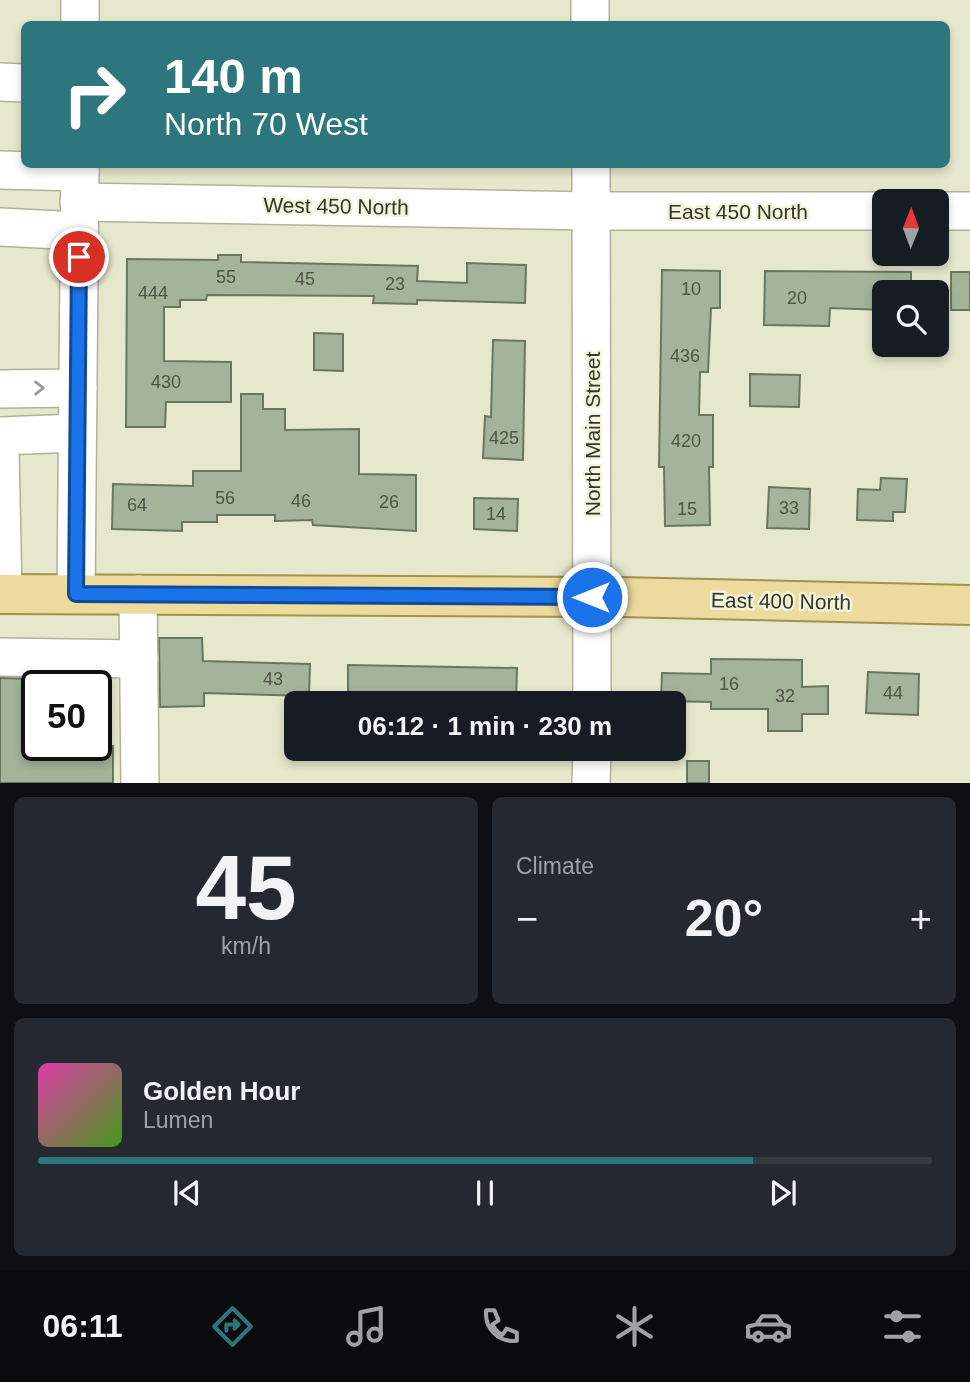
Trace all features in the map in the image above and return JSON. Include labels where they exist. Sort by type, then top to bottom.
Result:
[{"type":"main road","name":"East 400 North","points":[[1,594],[592,597],[970,605]]},
{"type":"street","points":[[80,0],[80,21]]},
{"type":"street","points":[[590,0],[590,21]]},
{"type":"street","points":[[0,82],[21,83]]},
{"type":"street","points":[[13,228],[19,168],[80,192]]},
{"type":"street","name":"North Main Street","points":[[591,168],[592,691]]},
{"type":"street","points":[[13,228],[80,192]]},
{"type":"street","points":[[76,594],[80,192]]},
{"type":"street","name":"West 450 North","points":[[80,192],[592,211]]},
{"type":"street","name":"East 450 North","points":[[592,211],[872,211]]},
{"type":"street","points":[[949,211],[970,211]]},
{"type":"street","points":[[0,389],[78,388]]},
{"type":"street","points":[[0,436],[77,433]]},
{"type":"street","points":[[0,450],[1,594]]},
{"type":"street","points":[[138,594],[140,783]]},
{"type":"street","points":[[0,657],[139,659]]},
{"type":"street","points":[[591,783],[592,761]]},
{"type":"building","points":[[218,255],[241,255],[241,262],[418,266],[417,281],[467,283],[467,263],[526,265],[525,303],[417,300],[417,304],[373,303],[374,296],[207,295],[206,300],[180,300],[180,307],[164,307],[164,361],[231,362],[231,402],[166,402],[165,427],[126,427],[127,259],[218,260]]},
{"type":"building","points":[[662,270],[720,271],[720,308],[711,308],[708,372],[700,372],[699,415],[713,415],[713,467],[709,467],[710,525],[665,526],[664,467],[659,467]]},
{"type":"building","points":[[765,271],[911,272],[911,280],[872,280],[872,310],[830,308],[829,326],[764,325]]},
{"type":"building","points":[[951,272],[970,272],[970,310],[951,310]]},
{"type":"building","points":[[314,333],[343,334],[343,371],[314,370]]},
{"type":"building","points":[[493,340],[525,341],[523,460],[483,458],[485,416],[491,417]]},
{"type":"building","points":[[750,374],[800,375],[799,407],[750,406]]},
{"type":"building","points":[[241,394],[263,394],[263,409],[285,409],[285,430],[359,429],[359,474],[416,475],[416,531],[313,525],[312,520],[275,521],[275,515],[217,515],[217,522],[182,522],[182,531],[112,529],[113,484],[193,486],[193,471],[241,471]]},
{"type":"building","points":[[881,478],[907,479],[905,512],[893,512],[893,521],[857,520],[858,489],[880,490]]},
{"type":"building","points":[[769,487],[810,489],[809,529],[767,528]]},
{"type":"building","points":[[474,498],[518,499],[517,531],[474,529]]},
{"type":"building","points":[[159,638],[202,638],[203,661],[310,664],[309,691],[284,691],[284,695],[204,693],[204,706],[160,707]]},
{"type":"building","points":[[711,659],[802,660],[802,687],[828,686],[828,714],[802,714],[802,731],[768,731],[768,709],[711,709],[711,702],[686,702],[686,691],[661,691],[662,673],[711,674]]},
{"type":"building","points":[[348,665],[517,668],[516,691],[348,691]]},
{"type":"building","points":[[868,672],[919,674],[918,715],[866,713]]},
{"type":"building","points":[[0,678],[21,679],[21,761],[112,761],[113,746],[113,783],[0,783]]},
{"type":"building","points":[[687,761],[709,761],[709,783],[687,783]]},
{"type":"route","points":[[79,257],[76,594],[592,597]]}]
